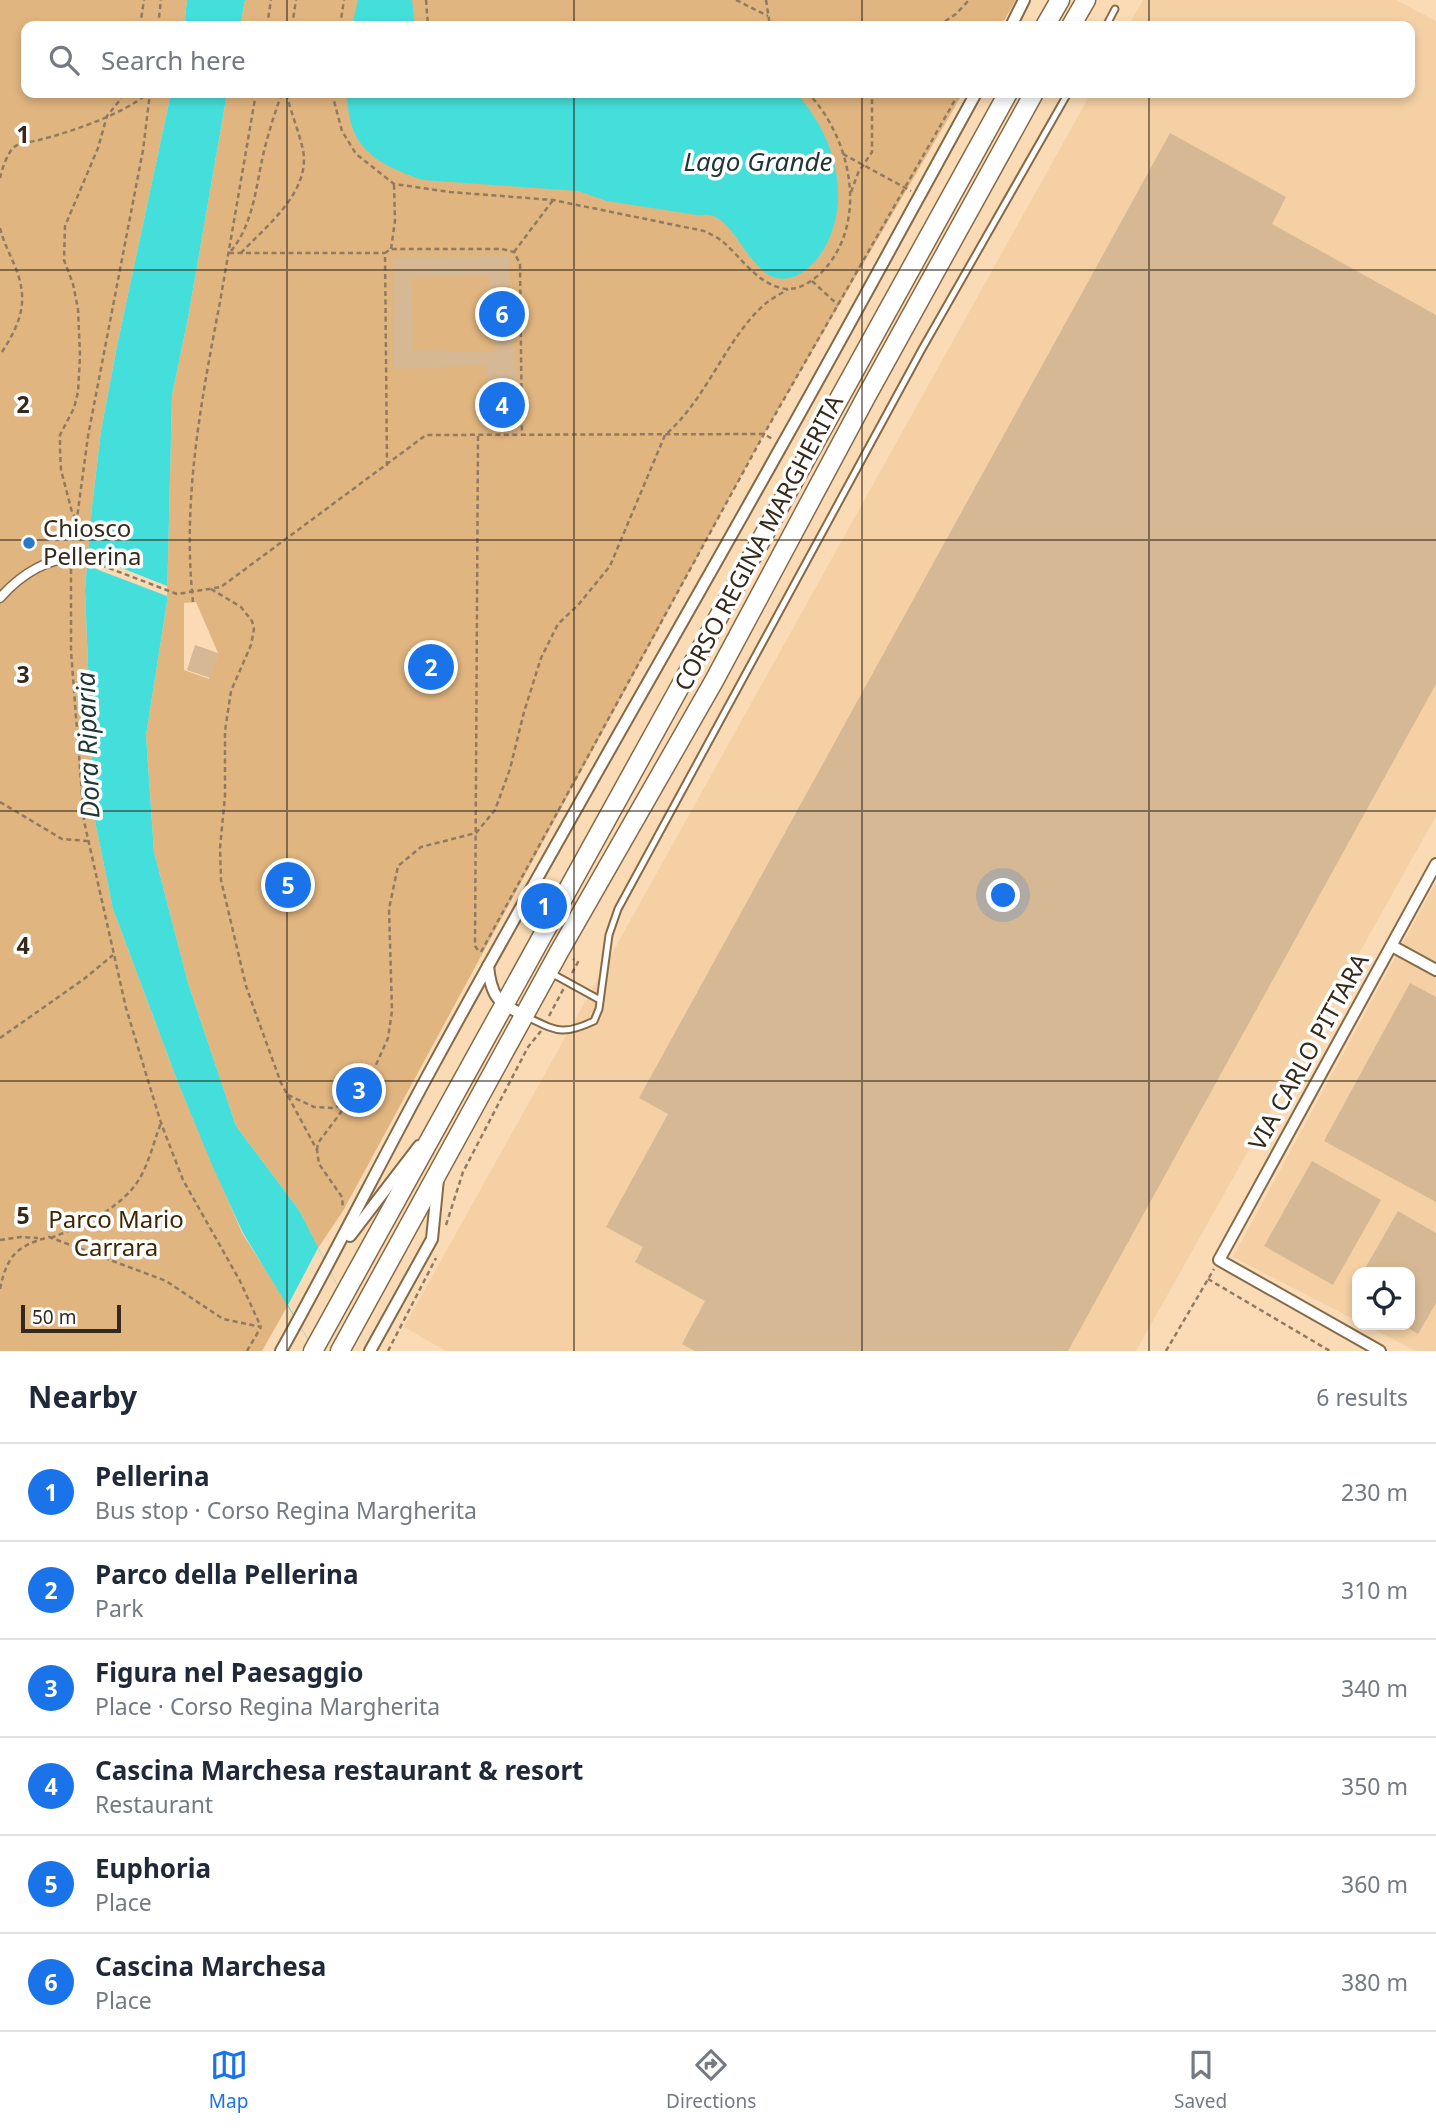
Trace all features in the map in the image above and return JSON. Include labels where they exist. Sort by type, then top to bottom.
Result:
[{"type":"main road","points":[[1048,21],[1060,0]]},
{"type":"main road","points":[[1074,21],[1086,0]]},
{"type":"main road","name":"CORSO REGINA MARGHERITA","points":[[313,1351],[1005,98]]},
{"type":"main road","name":"CORSO REGINA MARGHERITA","points":[[340,1351],[549,971],[714,681],[866,397],[1031,98]]},
{"type":"street","points":[[1014,21],[1024,0]]},
{"type":"street","name":"CORSO REGINA MARGHERITA","points":[[281,1351],[488,966],[782,446],[973,98]]},
{"type":"street","points":[[0,598],[13,583],[39,567],[71,557],[83,559]]},
{"type":"street","name":"VIA CARLO PITTARA","points":[[1219,1261],[1436,864]]},
{"type":"street","points":[[1392,946],[1436,970]]},
{"type":"street","points":[[488,966],[490,987],[504,1006],[526,1016]]},
{"type":"street","name":"CORSO REGINA MARGHERITA","points":[[335,1254],[451,1104]]},
{"type":"street","name":"CORSO REGINA MARGHERITA","points":[[370,1351],[432,1239],[439,1172]]},
{"type":"street","points":[[1219,1261],[1380,1351]]},
{"type":"lane","points":[[1108,21],[1115,9]]},
{"type":"lane","points":[[526,1016],[556,1032],[579,1028],[594,1021],[600,1000],[604,960],[618,908],[922,349],[1065,98]]},
{"type":"lane","points":[[549,971],[600,1000]]},
{"type":"path","points":[[141,21],[144,0]]},
{"type":"path","points":[[158,21],[160,0]]},
{"type":"path","points":[[268,21],[271,0]]},
{"type":"path","points":[[293,21],[296,0]]},
{"type":"path","points":[[341,21],[344,0]]},
{"type":"path","points":[[426,0],[428,21]]},
{"type":"path","points":[[736,0],[768,16]]},
{"type":"path","points":[[766,0],[769,21]]},
{"type":"path","points":[[946,21],[969,0]]},
{"type":"path","points":[[77,521],[61,470],[60,449],[60,435],[74,408],[78,392],[80,356],[78,309],[64,260],[65,226],[98,148],[107,116],[121,98]]},
{"type":"path","points":[[0,178],[13,149],[22,143],[39,140],[107,116],[142,98]]},
{"type":"path","points":[[148,98],[141,163],[88,436],[71,557],[71,650],[79,780],[88,841],[113,955],[126,1008],[162,1123],[184,1180],[240,1281],[261,1327]]},
{"type":"path","points":[[193,602],[189,546],[191,477],[255,98]]},
{"type":"path","points":[[229,253],[245,225],[256,197],[265,146],[282,98]]},
{"type":"path","points":[[241,253],[282,210],[301,180],[303,152],[285,98]]},
{"type":"path","points":[[334,98],[342,131],[356,154],[394,184],[450,192],[553,200],[704,231],[720,239],[766,281],[788,289],[812,281],[830,263],[843,239],[849,216],[851,193],[843,154],[830,124],[812,98]]},
{"type":"path","points":[[851,193],[872,152],[872,98]]},
{"type":"path","points":[[478,436],[475,946],[480,954],[764,434],[956,98]]},
{"type":"path","points":[[843,154],[919,195]]},
{"type":"path","points":[[391,249],[395,221],[394,184]]},
{"type":"path","points":[[513,252],[553,200]]},
{"type":"path","points":[[0,228],[19,276],[23,312],[0,355]]},
{"type":"path","points":[[229,253],[385,253],[391,249],[502,249],[513,252],[520,264],[522,435]]},
{"type":"path","points":[[385,253],[387,466]]},
{"type":"path","points":[[812,281],[838,305]]},
{"type":"path","points":[[346,1210],[342,1217],[342,1197],[319,1164],[318,1143],[375,1067],[388,1038],[392,992],[389,909],[398,866],[421,847],[476,832],[495,810],[541,658],[558,624],[579,604],[610,566],[666,435],[680,422],[743,330],[765,304],[788,289]]},
{"type":"path","name":"CORSO REGINA MARGHERITA","points":[[83,559],[177,594],[221,587],[426,435],[764,434],[782,446]]},
{"type":"path","points":[[211,589],[241,607],[252,621],[254,629],[251,645],[231,691],[225,731],[221,880],[246,986],[288,1095],[317,1150]]},
{"type":"path","points":[[0,802],[62,839],[88,841]]},
{"type":"path","points":[[0,1038],[84,979],[113,955]]},
{"type":"path","points":[[447,1224],[463,1172],[528,1047],[538,1038],[578,962]]},
{"type":"path","points":[[288,1095],[314,1107],[333,1108],[348,1102]]},
{"type":"path","points":[[51,1238],[85,1225],[129,1192],[144,1171],[162,1123]]},
{"type":"path","points":[[0,1240],[22,1237],[51,1238],[166,1281],[223,1319],[261,1327]]},
{"type":"path","points":[[0,1289],[13,1253],[31,1241],[42,1238]]},
{"type":"path","points":[[388,1351],[435,1263],[439,1250]]},
{"type":"path","points":[[1166,1351],[1219,1261]]},
{"type":"path","points":[[1208,1279],[1330,1351]]},
{"type":"path","points":[[247,1351],[261,1327]]},
{"type":"shaded area","points":[[1143,0],[1396,0],[1436,21],[1436,816],[1136,1351],[446,1351],[404,1327],[1088,98],[1415,98],[1415,21],[1131,21]]},
{"type":"shaded area","points":[[1436,882],[1436,1351],[1416,1351],[1375,1330],[1415,1330],[1415,1267],[1352,1267],[1352,1318],[1233,1257]]},
{"type":"green space","name":"Parco Mario Carrara","points":[[0,0],[187,0],[185,21],[21,21],[21,98],[170,98],[117,346],[101,431],[92,507],[85,590],[94,816],[113,909],[177,1080],[242,1233],[288,1305],[262,1351],[0,1351]]},
{"type":"green space","points":[[245,0],[1016,0],[1004,21],[241,21]]},
{"type":"green space","points":[[226,98],[960,98],[764,434],[343,1211],[318,1248],[299,1210],[236,1126],[188,983],[154,852],[146,735],[167,602],[172,395]],"holes":[[[196,602],[218,653],[209,679],[184,670],[184,603]]]},
{"type":"water","points":[[187,0],[245,0],[241,21],[185,21]]},
{"type":"water","points":[[358,0],[412,0],[414,21],[353,21]]},
{"type":"water","points":[[170,98],[226,98],[172,395],[167,602],[146,735],[154,852],[188,983],[236,1126],[299,1210],[371,1351],[315,1351],[243,1233],[177,1080],[113,909],[94,816],[85,590],[101,431]]},
{"type":"water","name":"Lago Grande","points":[[348,98],[800,98],[821,128],[830,148],[836,169],[837,212],[832,232],[816,260],[794,277],[777,278],[756,264],[731,231],[711,215],[607,201],[578,191],[423,180],[406,174],[378,160],[367,151],[352,127]]},
{"type":"pier","points":[[84,553],[167,586],[167,596],[83,564]]},
{"type":"pier","points":[[318,1248],[371,1351],[315,1351],[288,1305]]},
{"type":"building","points":[[1170,133],[1286,197],[1272,224],[1436,315],[1436,684],[1068,1351],[695,1351],[682,1344],[705,1301],[635,1262],[643,1247],[606,1227],[668,1114],[639,1098]]},
{"type":"building","points":[[509,256],[515,368],[518,369],[518,430],[487,430],[486,365],[394,369],[393,258]],"holes":[[[489,276],[495,352],[413,350],[412,277]]]},
{"type":"building","points":[[195,645],[218,653],[210,678],[187,670]]},
{"type":"building","points":[[1410,983],[1436,997],[1436,1202],[1324,1141]]},
{"type":"building","points":[[1312,1161],[1381,1200],[1333,1285],[1264,1246]]},
{"type":"building","points":[[1398,1211],[1436,1233],[1436,1303],[1418,1334],[1412,1330],[1415,1330],[1415,1267],[1366,1267]]},
{"type":"place","name":"Cascina Marchesa","points":[[502,314]]},
{"type":"place","name":"Cascina Marchesa restaurant & resort","points":[[502,405]]},
{"type":"place","name":"Chiosco Pellerina","points":[[29,543]]},
{"type":"place","name":"Parco della Pellerina","points":[[431,667]]},
{"type":"place","name":"Euphoria","points":[[288,885]]},
{"type":"place","name":"Pellerina","points":[[544,906]]},
{"type":"place","name":"Figura nel Paesaggio","points":[[359,1090]]},
{"type":"water label","name":"Dora Riparia","points":[[88,745]]}]
